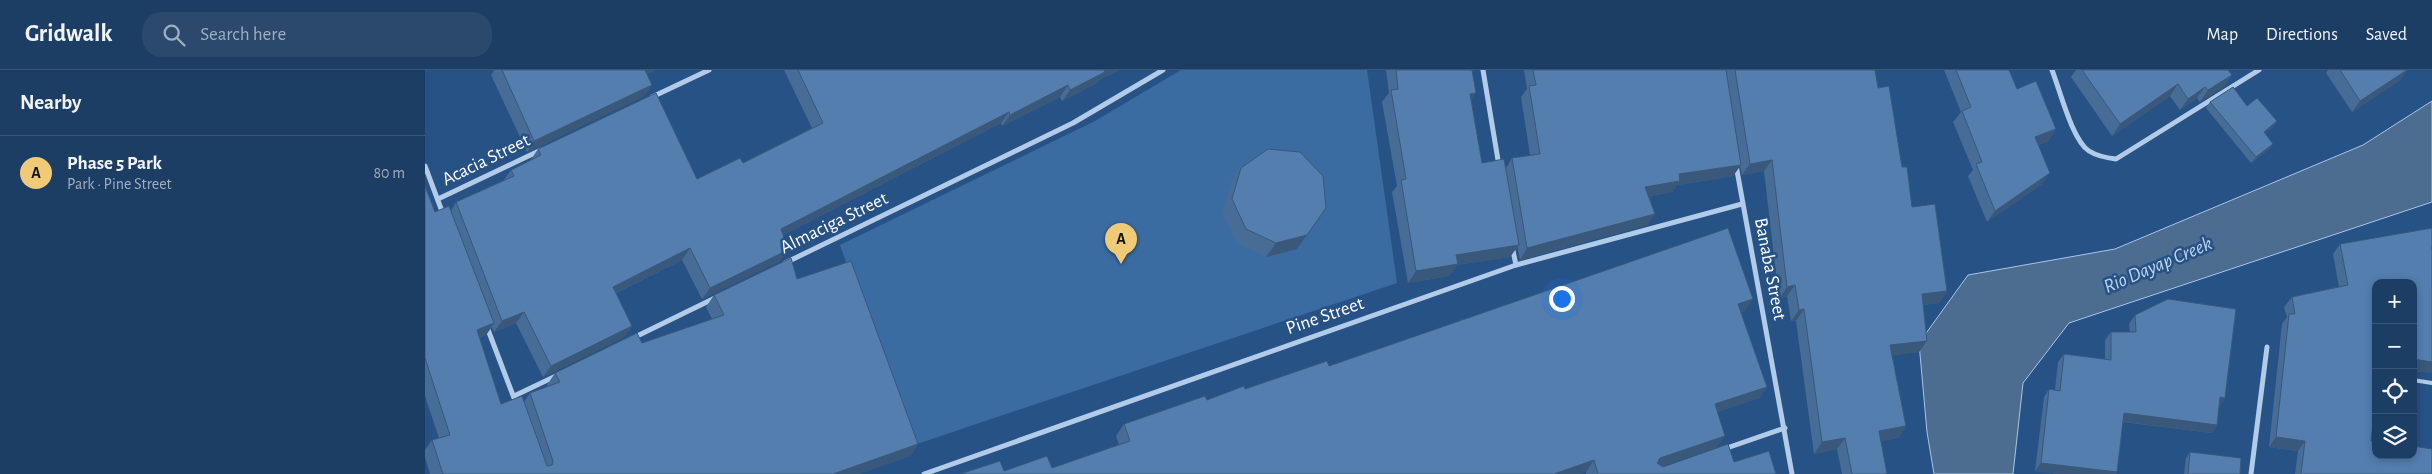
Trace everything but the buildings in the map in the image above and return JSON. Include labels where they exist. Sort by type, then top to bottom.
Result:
[{"type":"street","points":[[648,99],[709,70]]},
{"type":"street","name":"Almaciga Street","points":[[780,266],[1073,123],[1163,70]]},
{"type":"street","points":[[1483,70],[1501,177]]},
{"type":"street","points":[[2052,70],[2079,141],[2089,151],[2103,157],[2116,159],[2259,70]]},
{"type":"street","name":"Acacia Street","points":[[438,200],[551,145]]},
{"type":"street","name":"Banaba Street","points":[[1735,156],[1742,204],[1792,474]]},
{"type":"street","points":[[425,166],[445,217]]},
{"type":"street","name":"Pine Street","points":[[924,474],[1515,265],[1742,204]]},
{"type":"street","points":[[1511,236],[1515,265]]},
{"type":"street","points":[[629,340],[727,292]]},
{"type":"street","points":[[486,324],[517,405]]},
{"type":"street","points":[[2251,474],[2267,347]]},
{"type":"street","points":[[514,396],[567,370]]},
{"type":"street","points":[[1719,451],[1785,428]]},
{"type":"lane","points":[[2417,381],[2432,383]]},
{"type":"shaded area","points":[[1181,70],[1367,70],[1397,283],[911,446],[840,245],[1095,121]]},
{"type":"water","name":"Rio Dayap Creek","points":[[2432,101],[2432,202],[2069,323],[2023,383],[2013,474],[1934,474],[1927,432],[1919,343],[1968,275],[2115,249],[2363,145]]},
{"type":"place","name":"Phase 5 Park","points":[[1121,264]]}]
